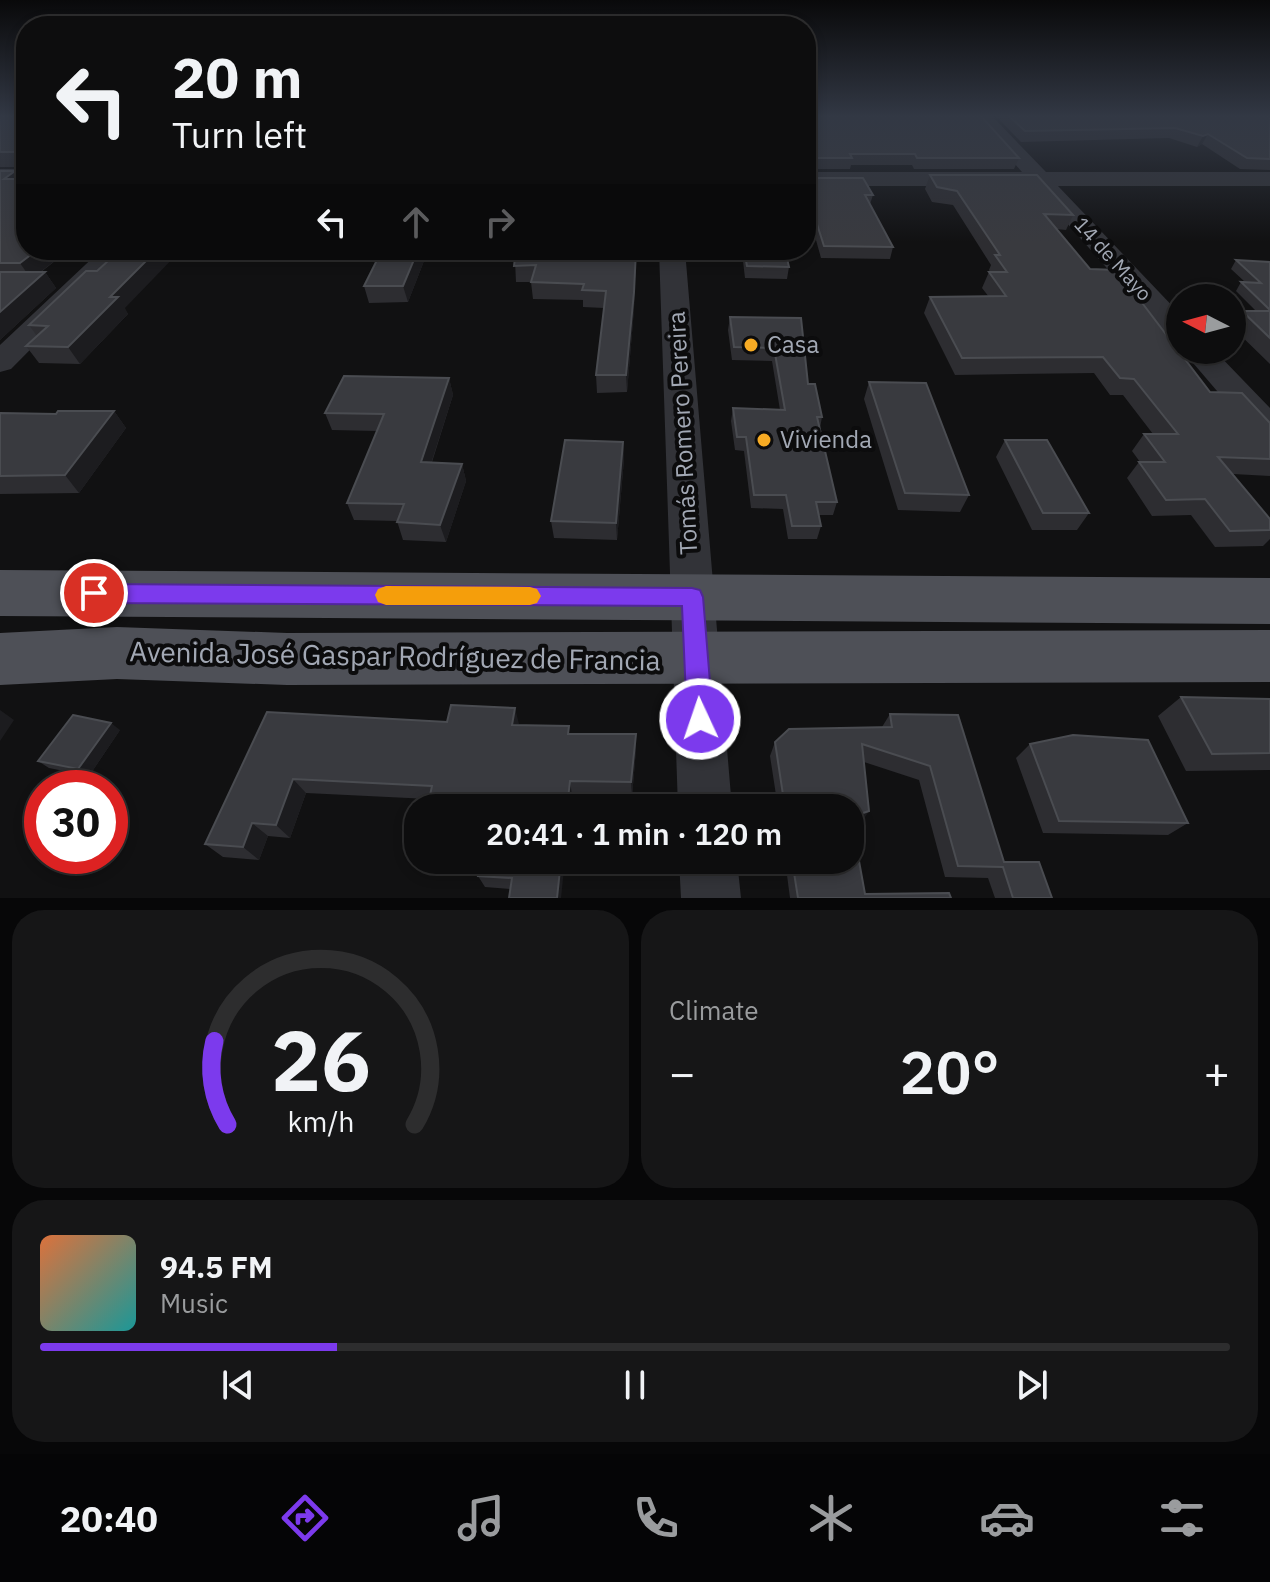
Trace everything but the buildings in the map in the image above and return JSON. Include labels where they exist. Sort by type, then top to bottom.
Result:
[{"type":"main road","points":[[0,593],[1270,601]]},
{"type":"main road","name":"Avenida José Gaspar Rodríguez de Francia","points":[[0,659],[117,653],[302,659],[1270,656]]},
{"type":"street","name":"14 de Mayo","points":[[1021,158],[1166,317]]},
{"type":"street","points":[[816,179],[1270,179]]},
{"type":"street","points":[[0,362],[106,260]]},
{"type":"street","name":"Tomás Romero Pereira","points":[[673,260],[704,794]]},
{"type":"street","points":[[1210,364],[1270,430]]},
{"type":"street","points":[[709,874],[711,898]]},
{"type":"slow traffic","points":[[386,595],[530,596]]},
{"type":"place","name":"Casa","points":[[751,345]]},
{"type":"place","name":"Vivienda","points":[[764,440]]},
{"type":"route","points":[[94,593],[692,597],[700,719]]}]
